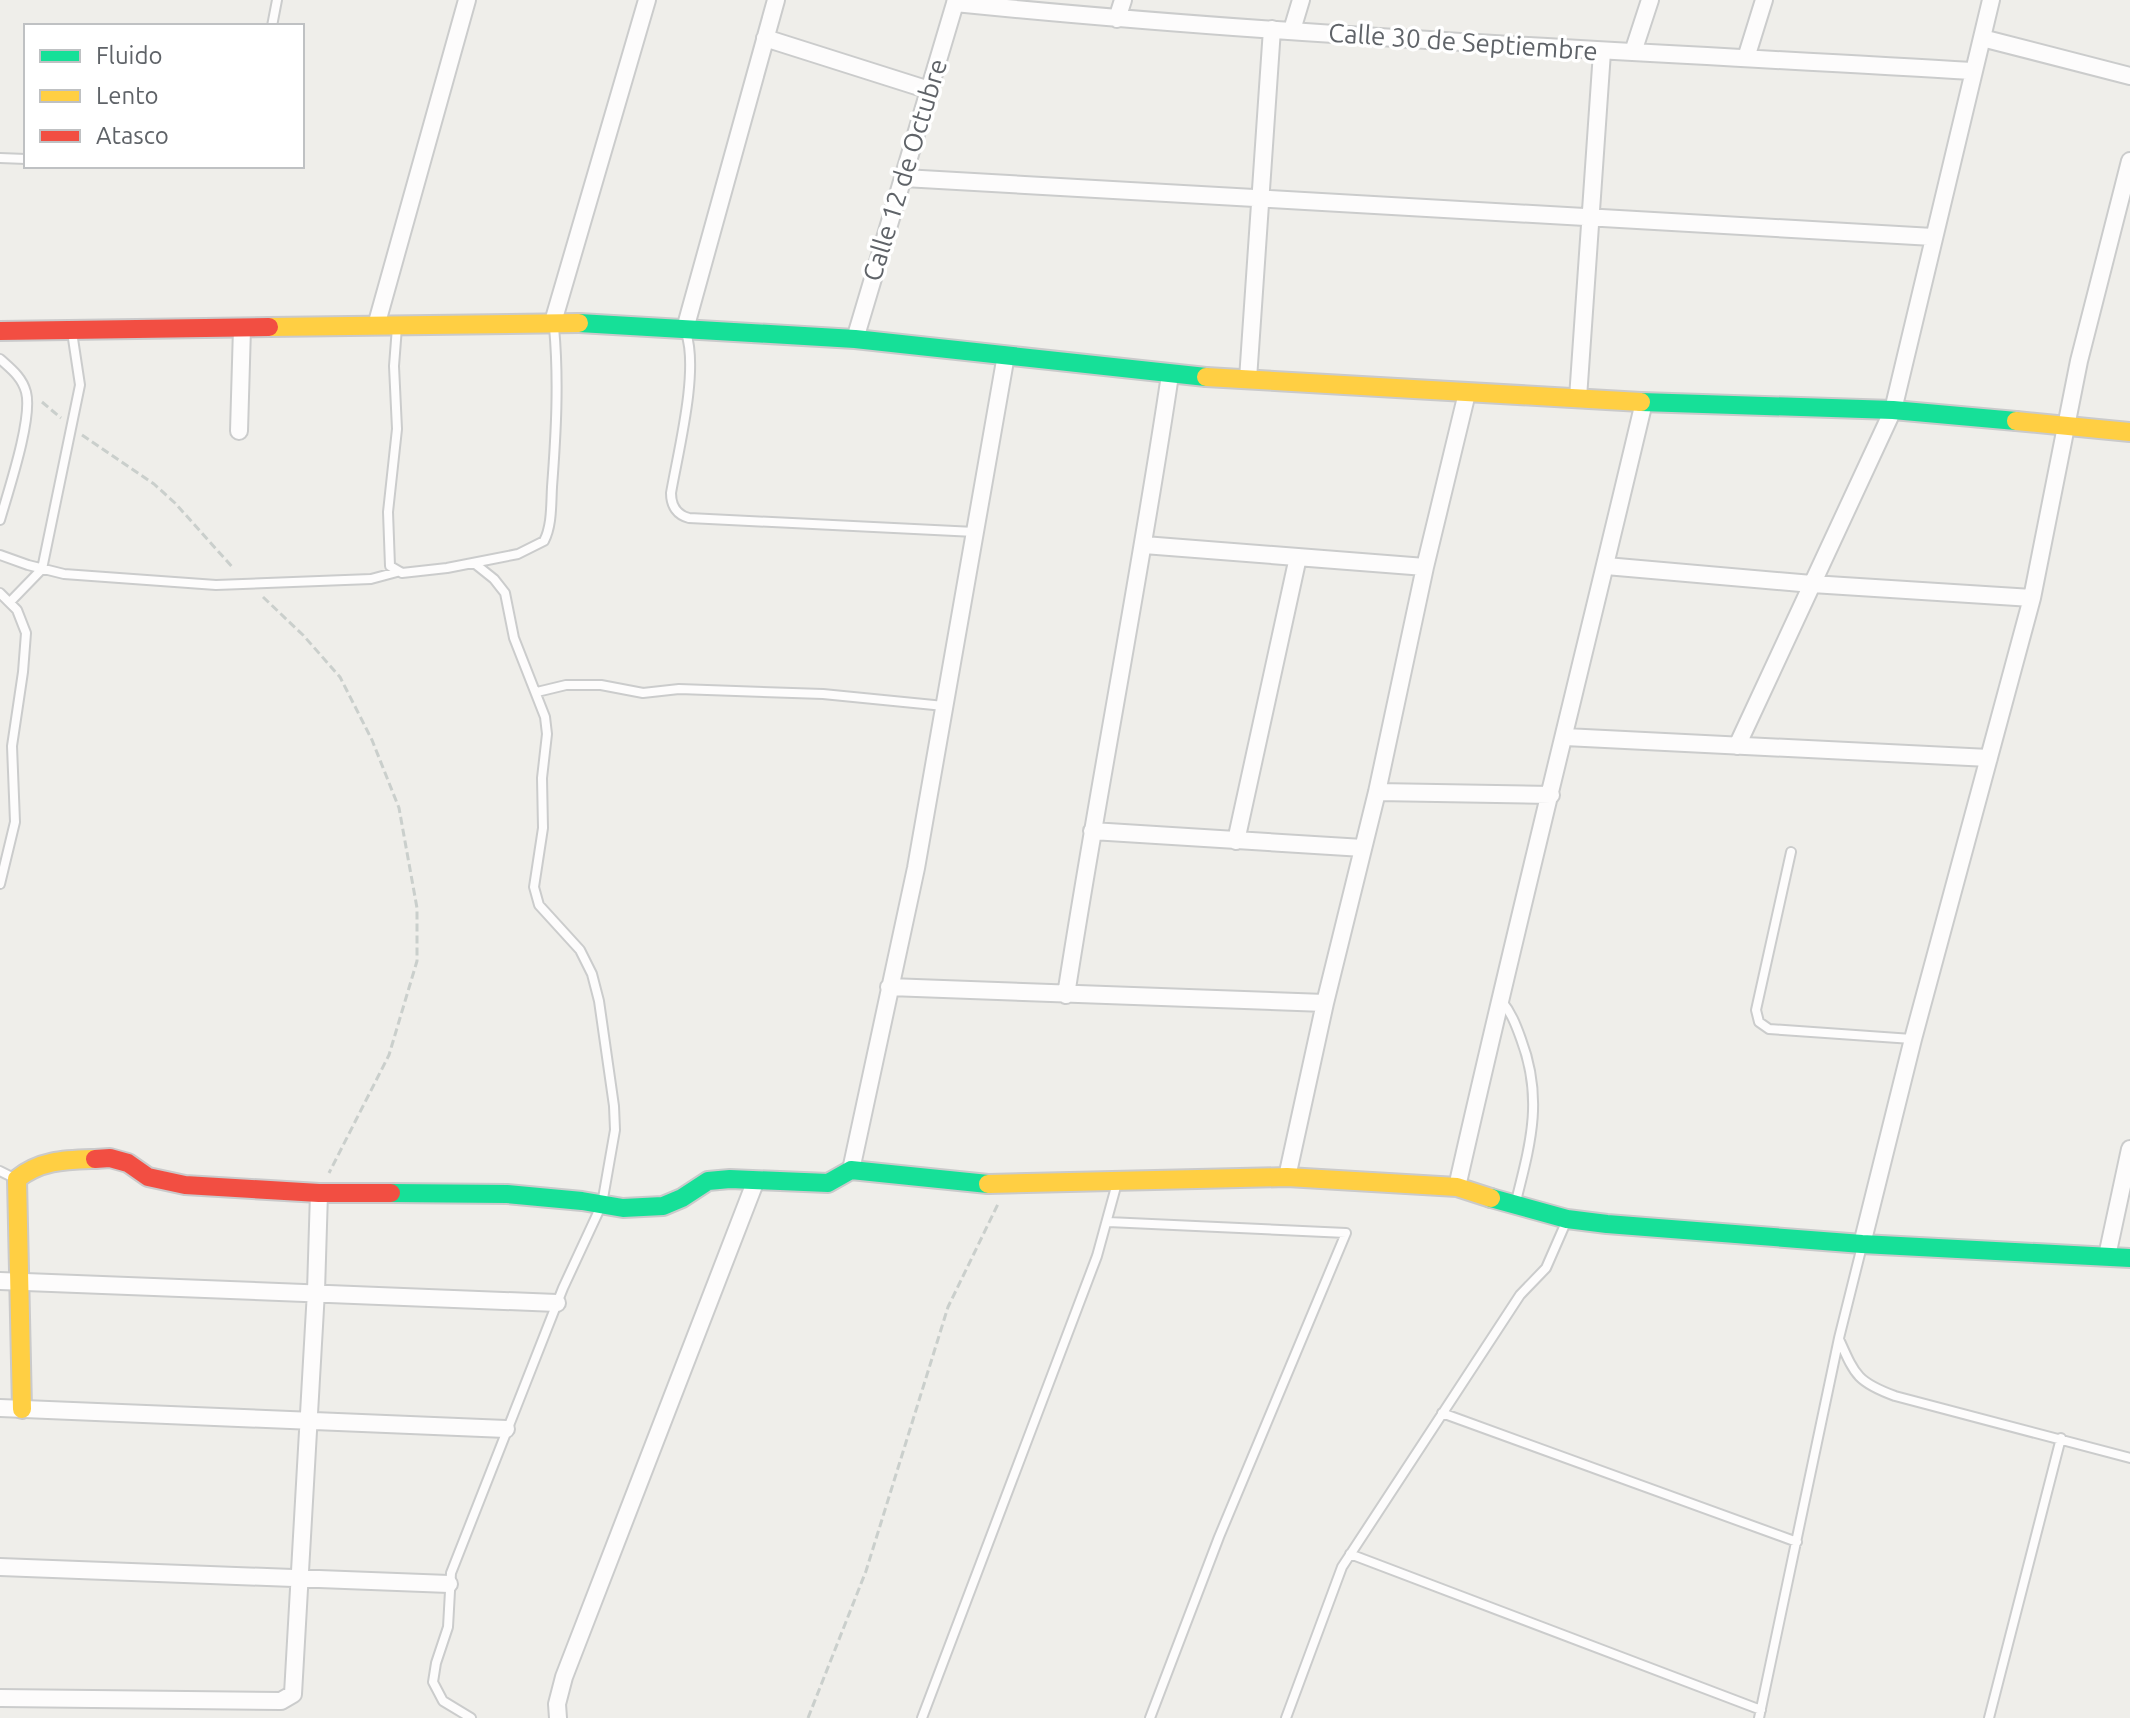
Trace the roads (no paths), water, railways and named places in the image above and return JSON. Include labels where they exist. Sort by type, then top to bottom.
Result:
[{"type":"street","points":[[376,326],[467,0]]},
{"type":"street","points":[[553,322],[647,0]]},
{"type":"street","points":[[685,329],[776,0]]},
{"type":"street","points":[[1117,19],[1123,0]]},
{"type":"street","points":[[1292,30],[1301,0]]},
{"type":"street","points":[[1633,52],[1650,0]]},
{"type":"street","points":[[1746,58],[1764,0]]},
{"type":"street","points":[[1737,746],[1893,410],[1991,0]]},
{"type":"street","name":"Calle 30 de Septiembre","points":[[955,2],[1117,19],[1602,52],[1972,71]]},
{"type":"street","name":"Calle 12 de Octubre","points":[[855,339],[955,2]]},
{"type":"street","points":[[1248,379],[1272,29]]},
{"type":"street","points":[[765,38],[929,90]]},
{"type":"street","points":[[1982,38],[2130,76]]},
{"type":"street","points":[[1578,398],[1602,52]]},
{"type":"street","points":[[1862,1244],[1913,1039],[2032,598],[2079,361],[2130,161]]},
{"type":"street","points":[[904,178],[1933,237]]},
{"type":"street","points":[[0,331],[553,322],[855,339],[1170,375],[1644,402],[1893,410],[2130,432]]},
{"type":"street","points":[[239,431],[242,328]]},
{"type":"street","points":[[851,1170],[916,868],[1006,355]]},
{"type":"street","points":[[1066,995],[1144,545],[1170,375]]},
{"type":"street","points":[[1287,1177],[1467,393]]},
{"type":"street","points":[[1457,1187],[1499,998],[1551,795],[1644,402]]},
{"type":"street","points":[[1144,545],[1425,567]]},
{"type":"street","points":[[1236,841],[1298,557]]},
{"type":"street","points":[[1606,566],[1812,584],[2032,598]]},
{"type":"street","points":[[1565,737],[1989,758]]},
{"type":"street","points":[[1377,792],[1551,795]]},
{"type":"street","points":[[1092,831],[1363,848]]},
{"type":"street","points":[[889,987],[1325,1003]]},
{"type":"street","points":[[2107,1256],[2130,1149]]},
{"type":"street","points":[[22,1409],[20,1281],[8,1175],[51,1161],[110,1158],[128,1163],[148,1177],[185,1185],[319,1193],[507,1194],[623,1208],[663,1206],[708,1181],[828,1183],[851,1170],[1003,1185],[1287,1177],[1457,1187],[1567,1219],[1862,1244],[2130,1258]]},
{"type":"street","points":[[558,1718],[557,1704],[564,1677],[756,1180]]},
{"type":"street","points":[[0,1698],[281,1701],[293,1694],[319,1193]]},
{"type":"street","points":[[0,1281],[316,1291],[557,1303]]},
{"type":"street","points":[[0,1408],[506,1429]]},
{"type":"street","points":[[0,1567],[449,1584]]},
{"type":"lane","points":[[272,24],[277,0]]},
{"type":"lane","points":[[0,158],[24,159]]},
{"type":"lane","points":[[0,555],[64,574],[216,585],[371,579],[397,572],[474,563],[518,554],[540,545],[547,535],[556,391],[553,322]]},
{"type":"lane","points":[[397,326],[394,366],[397,429],[388,512],[388,562],[397,572]]},
{"type":"lane","points":[[685,329],[691,350],[671,499],[680,515],[689,518],[975,532]]},
{"type":"lane","points":[[10,602],[42,569],[80,385],[72,330]]},
{"type":"lane","points":[[0,359],[17,374],[26,390],[28,403],[0,520]]},
{"type":"lane","points":[[471,1718],[449,1707],[433,1682],[448,1627],[451,1573],[557,1303],[602,1204],[614,1142],[615,1117],[596,987],[580,950],[544,914],[534,887],[543,828],[545,717],[514,638],[505,593],[494,579],[474,563]]},
{"type":"lane","points":[[0,593],[17,610],[26,633],[12,746],[15,822],[0,884]]},
{"type":"lane","points":[[537,692],[566,685],[601,685],[643,693],[679,689],[823,694],[945,706]]},
{"type":"lane","points":[[1791,852],[1756,1010],[1759,1022],[1769,1029],[1913,1039]]},
{"type":"lane","points":[[1499,998],[1514,1020],[1527,1055],[1535,1094],[1534,1123],[1514,1206]]},
{"type":"lane","points":[[922,1718],[1108,1222],[1117,1182]]},
{"type":"lane","points":[[1286,1718],[1342,1567],[1520,1295],[1546,1268],[1567,1219]]},
{"type":"lane","points":[[1108,1222],[1346,1233],[1219,1537],[1150,1718]]},
{"type":"lane","points":[[1350,1554],[1760,1714],[1839,1338],[1862,1244]]},
{"type":"lane","points":[[1839,1338],[1855,1372],[1870,1387],[2130,1458]]},
{"type":"lane","points":[[1442,1413],[1797,1542]]},
{"type":"lane","points":[[1989,1718],[2061,1438]]}]
